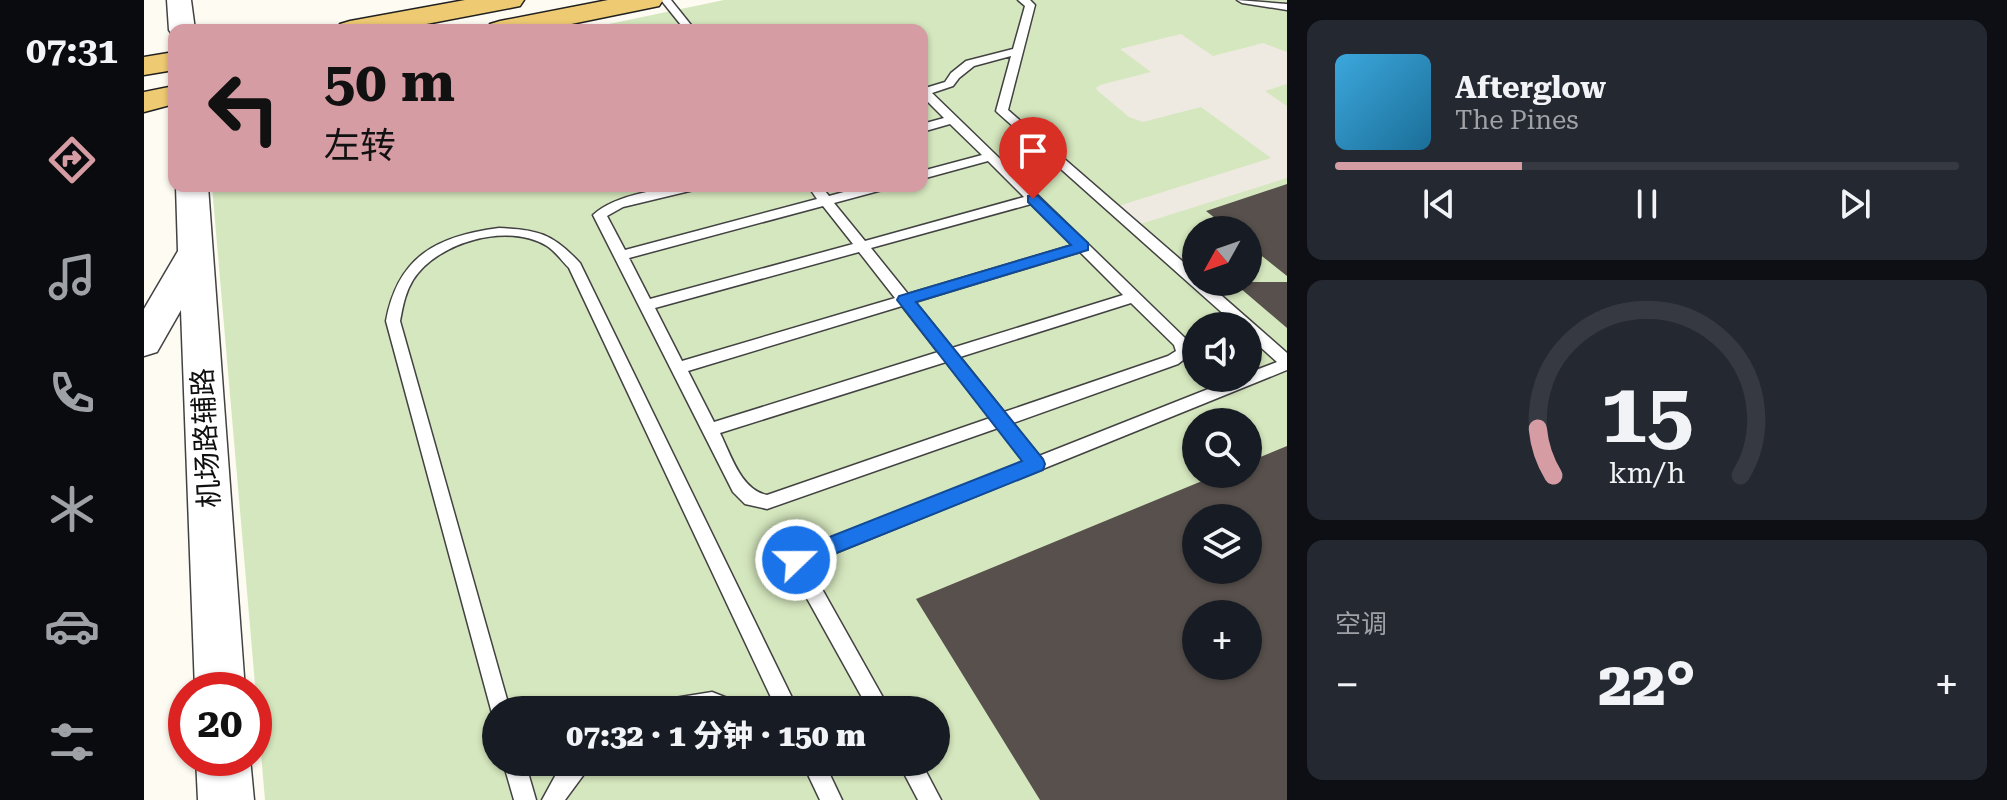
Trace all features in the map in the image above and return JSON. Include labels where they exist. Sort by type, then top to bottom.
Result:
[{"type":"main road","points":[[382,24],[510,0]]},
{"type":"main road","points":[[530,24],[649,0]]},
{"type":"main road","points":[[144,66],[168,62]]},
{"type":"main road","points":[[144,102],[168,96]]},
{"type":"street","points":[[179,0],[181,24]]},
{"type":"street","name":"机场路辅路","points":[[192,192],[219,672]]},
{"type":"street","points":[[144,342],[195,252]]},
{"type":"street","points":[[224,776],[226,800]]},
{"type":"lane","points":[[666,0],[685,24]]},
{"type":"lane","points":[[1023,0],[1030,5],[1002,111],[1182,270]]},
{"type":"lane","points":[[1242,0],[1287,7]]},
{"type":"lane","points":[[928,91],[949,84],[958,69],[966,64],[1018,51]]},
{"type":"lane","points":[[668,192],[619,204],[600,215],[739,487],[751,499],[767,502],[1002,422],[1184,353],[1181,343],[928,96]]},
{"type":"lane","points":[[928,126],[952,120]]},
{"type":"lane","points":[[928,173],[990,157]]},
{"type":"lane","points":[[819,192],[1036,464]]},
{"type":"lane","points":[[619,256],[859,192]]},
{"type":"lane","points":[[645,306],[1033,199]]},
{"type":"lane","points":[[496,696],[393,321],[393,303],[409,273],[429,254],[460,239],[493,231],[525,233],[551,242],[575,266],[781,696]]},
{"type":"lane","points":[[678,368],[1082,247]]},
{"type":"lane","points":[[1212,296],[1230,312]]},
{"type":"lane","points":[[709,430],[1134,297]]},
{"type":"lane","points":[[872,696],[796,560],[1287,363],[1262,340]]},
{"type":"lane","points":[[518,776],[525,800]]},
{"type":"lane","points":[[553,800],[567,776]]},
{"type":"lane","points":[[816,776],[828,794]]},
{"type":"lane","points":[[917,776],[930,800]]},
{"type":"green space","points":[[724,0],[1287,0],[1287,800],[265,800],[263,776],[272,776],[272,672],[254,672],[213,192],[928,192],[928,24],[609,24]]},
{"type":"shaded area","points":[[1181,34],[1213,56],[1263,43],[1287,52],[1287,84],[1265,91],[1287,106],[1287,178],[1134,226],[1112,208],[1271,158],[1201,107],[1143,122],[1129,117],[1096,88],[1151,72],[1120,49]]},
{"type":"building","points":[[1287,184],[1287,276],[1262,256],[1262,216],[1212,216],[1206,211]]},
{"type":"building","points":[[1262,282],[1287,282],[1287,328],[1249,296],[1262,296]]},
{"type":"building","points":[[1287,446],[1287,800],[1040,800],[916,599],[1185,488],[1262,488],[1262,456]]},
{"type":"route","points":[[796,560],[1036,464],[905,300],[1082,247],[1033,199]]}]
